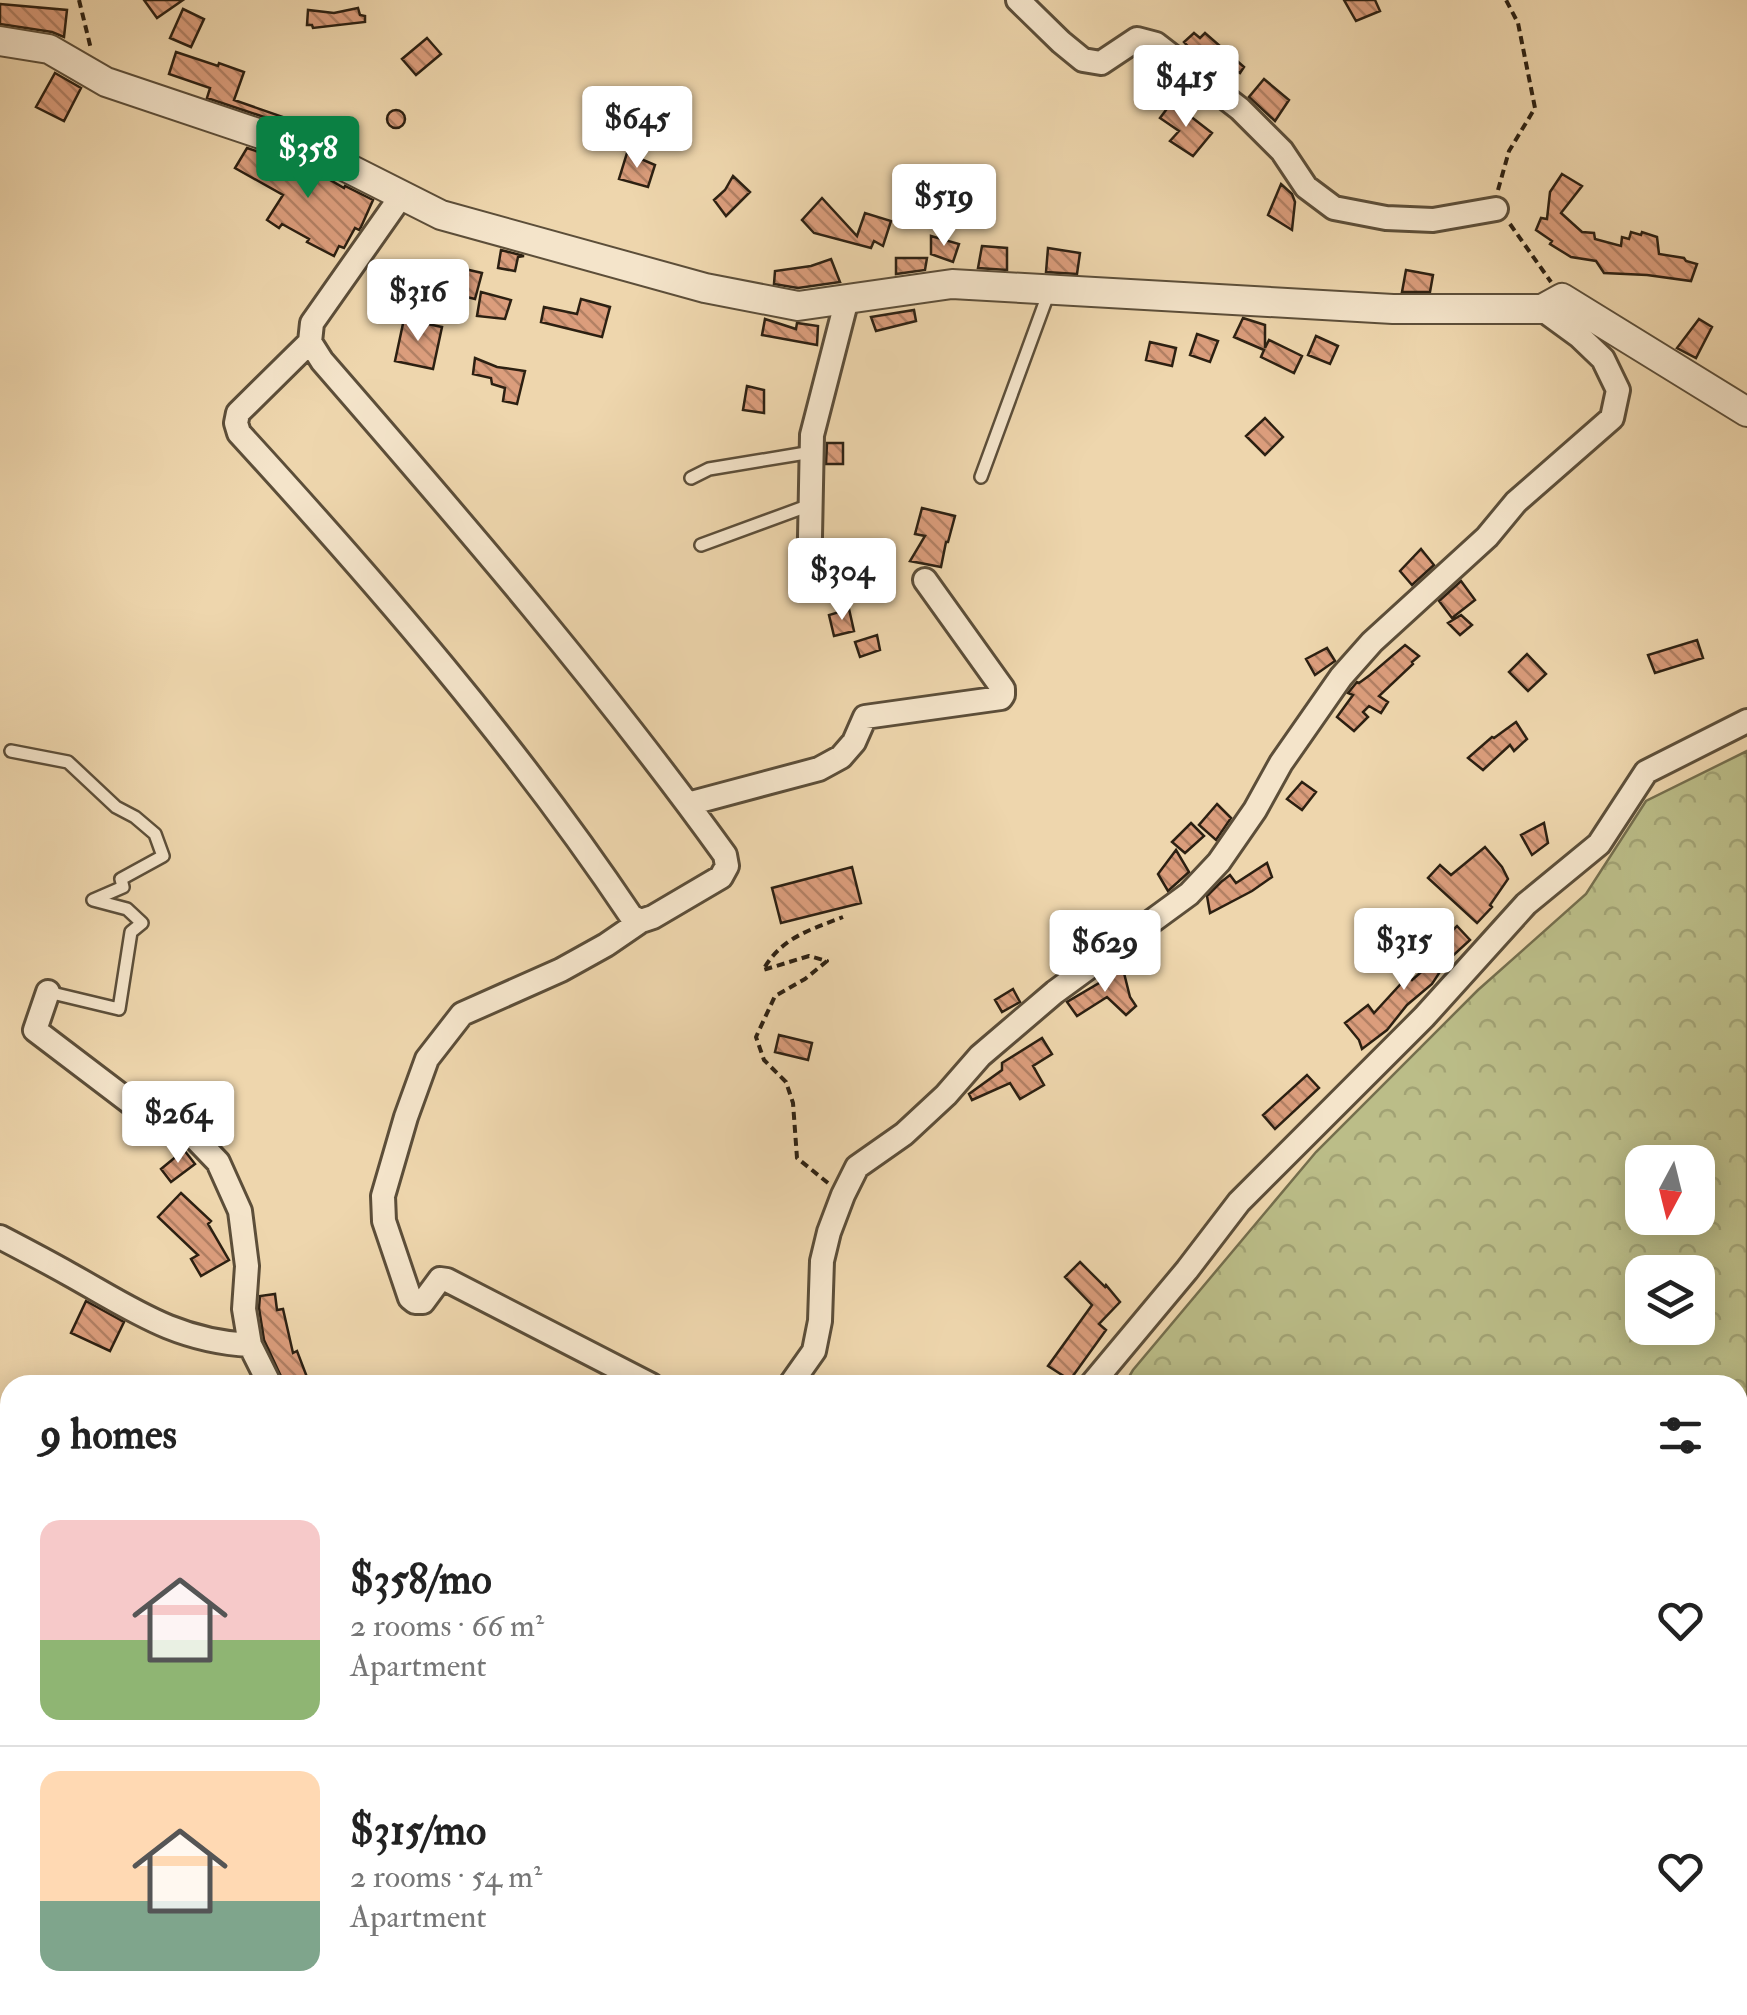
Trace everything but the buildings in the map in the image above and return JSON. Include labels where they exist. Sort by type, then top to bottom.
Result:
[{"type":"street","points":[[1018,0],[1083,60],[1101,63],[1138,40],[1156,44],[1240,109],[1282,151],[1306,186],[1334,208],[1386,218],[1433,220],[1496,209]]},
{"type":"street","points":[[0,42],[49,49],[106,82],[320,154],[440,216],[705,288],[798,306],[952,284],[1393,309],[1552,303],[1747,412]]},
{"type":"street","points":[[402,196],[312,323],[310,342],[322,361],[491,555],[668,776],[725,855],[727,866],[721,877],[641,921],[606,946],[462,1014],[427,1059],[384,1196],[384,1220],[410,1298],[416,1302],[422,1302],[440,1279],[447,1280],[632,1375]]},
{"type":"street","points":[[809,587],[812,436],[847,299]]},
{"type":"street","points":[[797,1375],[814,1352],[820,1320],[822,1261],[829,1232],[857,1168],[904,1134],[946,1096],[1010,1028],[1189,894],[1220,862],[1281,763],[1341,677],[1372,642],[1487,536],[1516,502],[1612,418],[1618,390],[1603,359],[1552,303]]},
{"type":"street","points":[[310,342],[238,413],[239,433],[418,632],[581,842],[631,916],[641,921]]},
{"type":"street","points":[[688,804],[819,769],[841,758],[854,742],[865,717],[1004,695],[925,580]]},
{"type":"street","points":[[1099,1375],[1239,1202],[1424,1016],[1526,904],[1600,844],[1646,772],[1747,722]]},
{"type":"street","points":[[48,992],[34,1030],[152,1118],[194,1137],[218,1162],[240,1211],[247,1266],[244,1309],[250,1345],[265,1375]]},
{"type":"street","points":[[0,1237],[159,1324],[191,1337],[250,1345]]},
{"type":"lane","points":[[981,476],[1050,290]]},
{"type":"lane","points":[[691,478],[710,469],[812,452]]},
{"type":"lane","points":[[701,544],[812,504]]},
{"type":"lane","points":[[11,751],[68,762],[116,807],[155,834],[163,856],[121,879],[123,888],[93,900],[126,908],[142,924],[131,932],[118,1009],[48,992]]},
{"type":"path","points":[[78,0],[92,53],[86,70]]},
{"type":"path","points":[[1506,0],[1518,23],[1535,108],[1509,151],[1498,186],[1496,209],[1515,230],[1552,303]]},
{"type":"path","points":[[843,917],[774,951],[764,970],[809,956],[827,961],[774,996],[756,1036],[764,1060],[786,1082],[793,1103],[797,1158],[843,1195]]},
{"type":"green space","points":[[1747,751],[1747,1375],[1130,1375],[1316,1152],[1478,990],[1586,894],[1646,801]]}]
